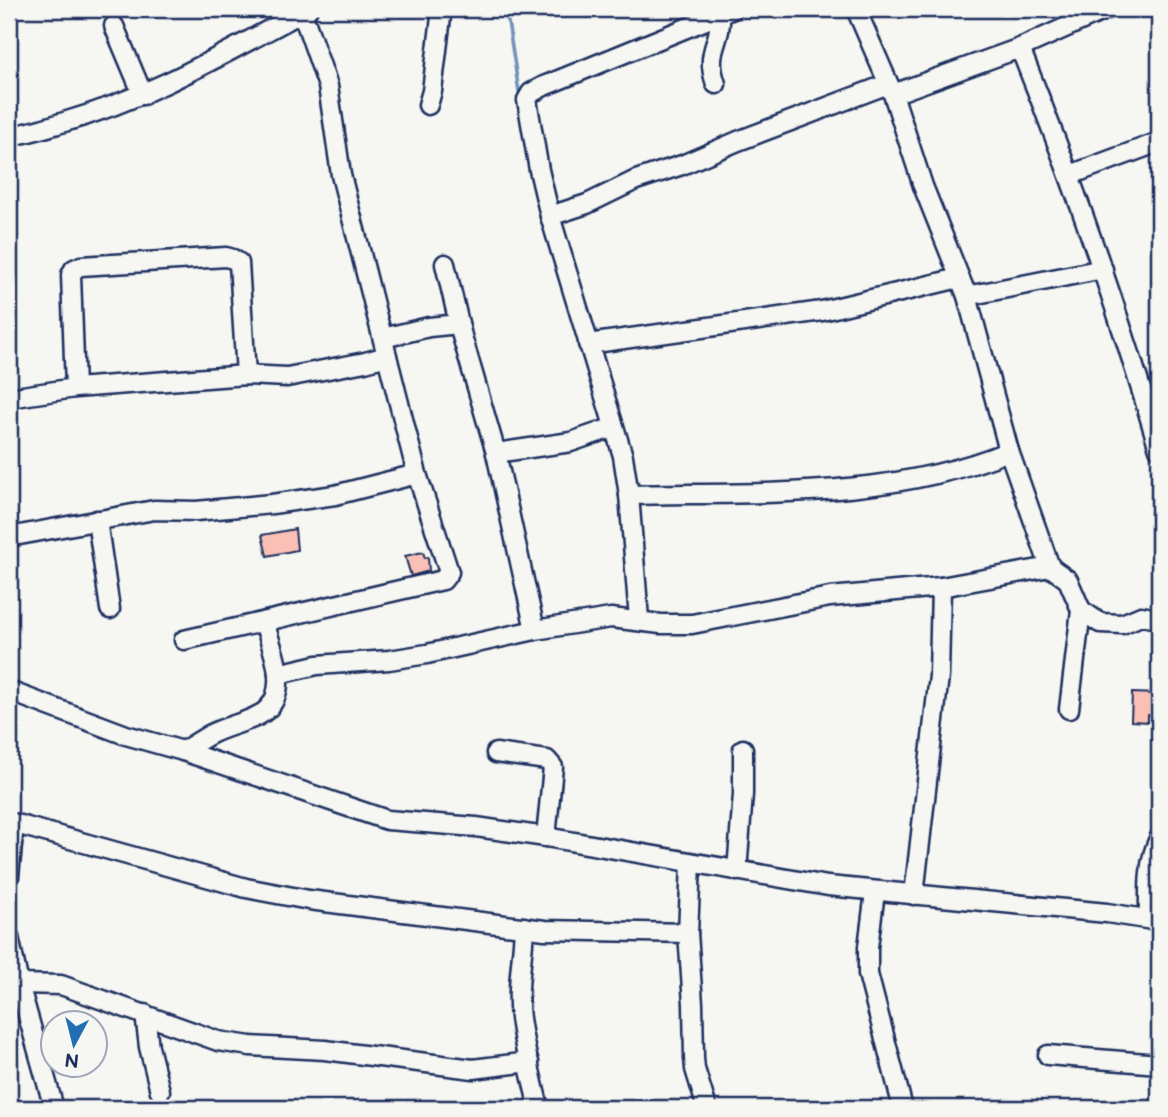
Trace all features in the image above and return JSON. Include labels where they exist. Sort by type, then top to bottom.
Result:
[{"type":"street","points":[[428,105],[442,9]]},
{"type":"street","points":[[856,9],[890,89],[923,186],[967,296],[1009,451],[1050,567],[1068,580],[1081,610],[1069,709]]},
{"type":"street","points":[[550,216],[587,204],[636,180],[682,165],[738,141],[1020,48],[1107,9]]},
{"type":"street","points":[[9,136],[74,119],[143,94],[182,77],[305,10],[328,86],[341,175],[416,474],[449,572],[443,580],[184,640]]},
{"type":"street","points":[[716,83],[710,64],[726,11]]},
{"type":"street","points":[[639,619],[629,495],[623,456],[550,216],[527,100],[531,93],[575,73],[726,11]]},
{"type":"street","points":[[114,26],[143,94]]},
{"type":"street","points":[[1020,48],[1070,175],[1159,449]]},
{"type":"street","points":[[1070,175],[1159,142]]},
{"type":"street","points":[[75,388],[71,275],[74,269],[82,266],[226,257],[233,259],[239,263],[246,375]]},
{"type":"street","points":[[445,264],[458,324],[496,453],[535,629]]},
{"type":"street","points":[[967,296],[1102,269]]},
{"type":"street","points":[[588,344],[821,311],[959,278]]},
{"type":"street","points":[[9,398],[75,388],[246,375],[287,377],[366,362],[385,347],[429,327],[458,324]]},
{"type":"street","points":[[496,453],[571,442],[614,427]]},
{"type":"street","points":[[629,495],[809,490],[889,482],[951,472],[1009,451]]},
{"type":"street","points":[[9,537],[154,510],[196,511],[323,497],[416,474]]},
{"type":"street","points":[[97,520],[110,609]]},
{"type":"street","points":[[278,674],[317,665],[389,660],[427,654],[535,629],[611,618],[691,624],[830,597],[942,586],[1050,567]]},
{"type":"street","points":[[914,894],[939,676],[942,586]]},
{"type":"street","points":[[1081,610],[1100,623],[1111,625],[1122,624],[1141,616],[1159,619]]},
{"type":"street","points":[[183,751],[213,733],[264,713],[276,692],[278,674],[264,622]]},
{"type":"street","points":[[9,691],[127,735],[183,751],[387,820],[476,827],[547,837],[875,892],[1154,920],[1149,881],[1153,855],[1159,839]]},
{"type":"street","points":[[741,871],[743,750]]},
{"type":"street","points":[[496,753],[547,761],[553,767],[547,837]]},
{"type":"street","points":[[741,871],[752,796]]},
{"type":"street","points":[[9,877],[11,823],[246,888],[309,901],[524,927],[589,932],[688,933]]},
{"type":"street","points":[[691,863],[688,933],[695,1069],[707,1108]]},
{"type":"street","points":[[875,892],[868,947],[868,974],[903,1108]]},
{"type":"street","points":[[524,927],[519,1005],[539,1108]]},
{"type":"street","points":[[9,937],[19,984],[54,1108]]},
{"type":"street","points":[[19,984],[61,985],[236,1045],[325,1050],[473,1069],[529,1062]]},
{"type":"street","points":[[145,1014],[149,1048],[160,1090]]},
{"type":"street","points":[[1048,1055],[1159,1064]]},
{"type":"building","points":[[295,529],[297,550],[267,556],[262,535]]},
{"type":"building","points":[[423,552],[425,558],[428,557],[429,571],[411,576],[405,556]]},
{"type":"building","points":[[1132,693],[1159,694],[1159,716],[1148,715],[1148,722],[1131,721]]},
{"type":"waterway","points":[[506,9],[520,98]]}]
